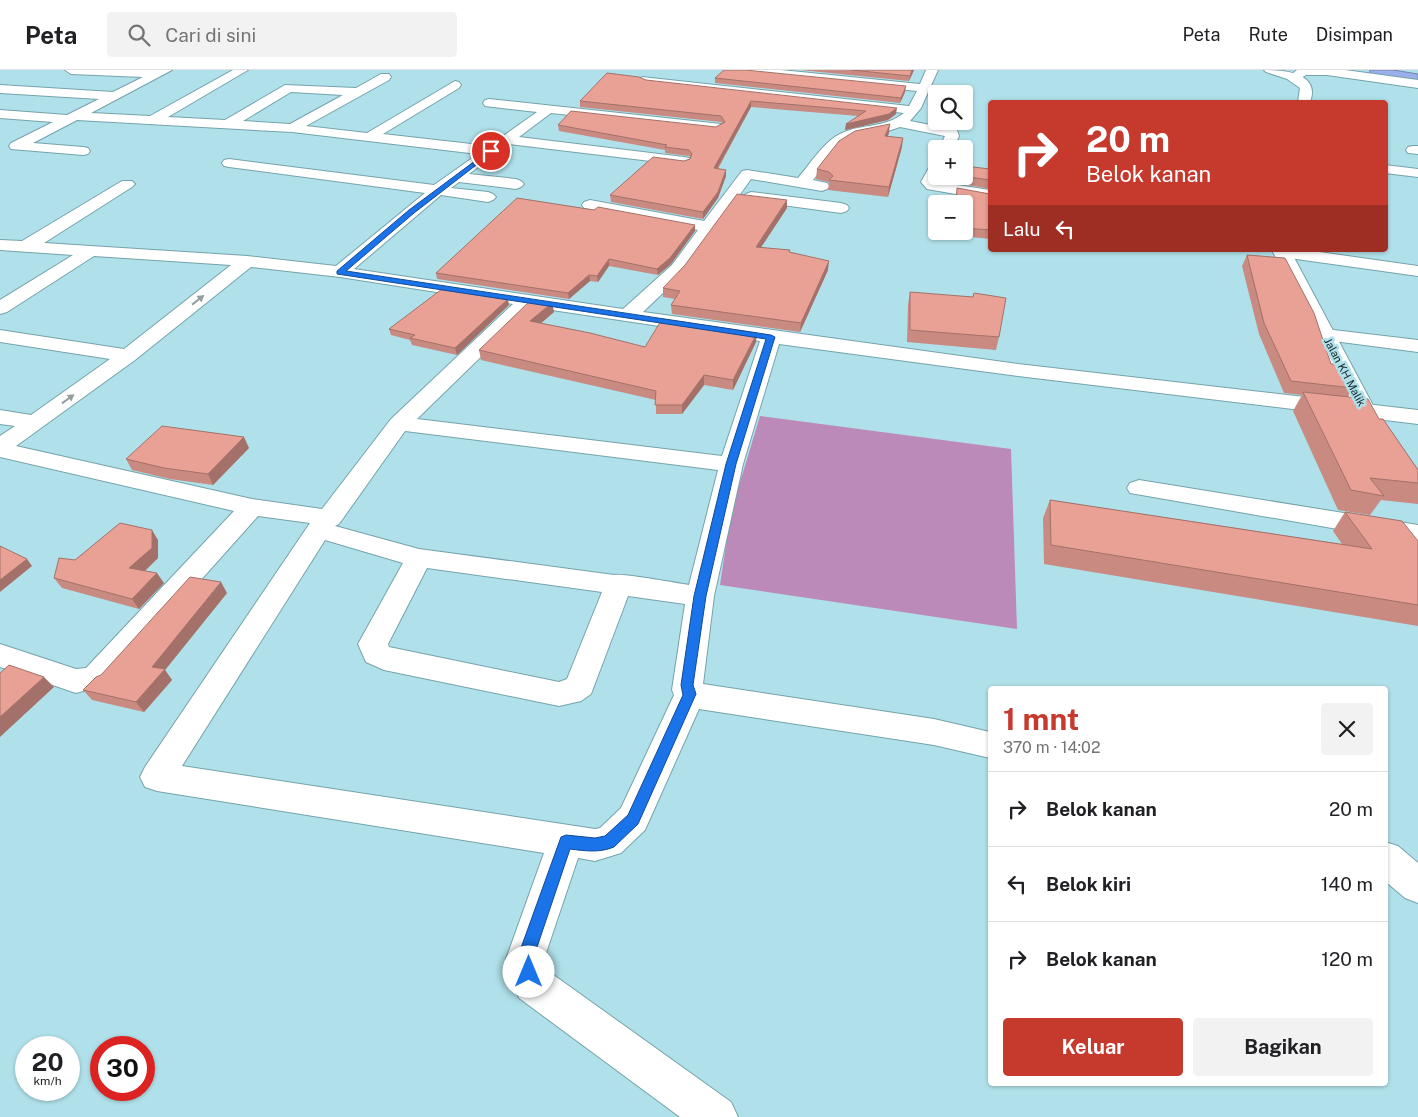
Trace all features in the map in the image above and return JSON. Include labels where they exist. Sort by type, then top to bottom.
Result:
[{"type":"street","points":[[71,70],[162,72]]},
{"type":"street","points":[[153,120],[242,70]]},
{"type":"street","points":[[746,70],[926,88]]},
{"type":"street","points":[[802,183],[825,154],[846,136],[889,128],[910,115],[926,88],[932,70]]},
{"type":"street","points":[[1270,70],[1294,77],[1302,82],[1307,90],[1305,100]]},
{"type":"street","points":[[1294,77],[1303,71],[1311,70],[1347,71],[1418,84]]},
{"type":"street","points":[[1362,70],[1418,79]]},
{"type":"street","points":[[83,151],[16,146],[162,72]]},
{"type":"street","points":[[292,128],[385,77]]},
{"type":"street","points":[[646,80],[913,110]]},
{"type":"street","points":[[368,138],[455,85]]},
{"type":"street","points":[[264,86],[358,92]]},
{"type":"street","points":[[227,125],[289,88]]},
{"type":"street","points":[[0,89],[115,96]]},
{"type":"street","points":[[489,103],[716,127]]},
{"type":"street","points":[[340,272],[438,190],[458,177],[548,108]]},
{"type":"street","points":[[0,114],[292,128],[491,151]]},
{"type":"street","points":[[898,123],[952,133],[950,140]]},
{"type":"street","points":[[507,140],[684,161]]},
{"type":"street","points":[[229,163],[488,197]]},
{"type":"street","points":[[1388,169],[1418,173]]},
{"type":"street","points":[[627,316],[678,269],[747,174],[822,186]]},
{"type":"street","points":[[458,177],[516,184]]},
{"type":"street","points":[[25,247],[127,184]]},
{"type":"street","points":[[931,185],[988,195]]},
{"type":"street","points":[[732,194],[841,208]]},
{"type":"street","points":[[590,205],[708,228]]},
{"type":"street","points":[[0,245],[247,261],[340,272],[526,302],[771,337],[1018,370],[1418,417]]},
{"type":"street","points":[[0,308],[91,251]]},
{"type":"street","name":"Jalan KH Malik","points":[[1282,252],[1365,411],[1418,488]]},
{"type":"street","points":[[1288,252],[1418,270]]},
{"type":"street","points":[[0,449],[128,356],[247,261]]},
{"type":"street","points":[[526,302],[399,424],[324,524],[157,777],[595,845],[609,842],[633,820],[690,694]]},
{"type":"street","points":[[1324,335],[1418,346]]},
{"type":"street","points":[[0,336],[128,356]]},
{"type":"street","points":[[771,337],[731,464],[700,596],[687,690],[690,694],[697,696],[934,732],[988,744]]},
{"type":"street","points":[[0,417],[37,422]]},
{"type":"street","points":[[399,424],[731,464]]},
{"type":"street","points":[[0,449],[324,524],[419,558],[618,583],[700,596]]},
{"type":"street","points":[[1139,488],[1418,534]]},
{"type":"street","points":[[0,655],[76,681],[97,676],[252,507]]},
{"type":"street","points":[[419,558],[372,644],[376,654],[384,659],[559,694],[567,694],[577,690],[580,686],[618,583]]},
{"type":"street","points":[[566,842],[525,959],[533,984],[716,1117]]},
{"type":"street","points":[[1388,861],[1418,886]]},
{"type":"shaded area","points":[[760,416],[1011,449],[1017,629],[720,585],[731,512]]},
{"type":"water","points":[[1370,70],[1393,70],[1418,74],[1418,84],[1369,77]]},
{"type":"building","points":[[724,70],[745,70],[906,86],[901,98],[715,78]]},
{"type":"building","points":[[852,70],[912,70],[910,76]]},
{"type":"building","points":[[607,73],[639,77],[646,80],[897,108],[889,114],[846,124],[866,111],[751,101],[714,168],[726,170],[718,192],[703,212],[610,195],[653,157],[684,161],[690,159],[692,154],[689,150],[665,147],[667,145],[558,125],[571,111],[716,127],[725,122],[721,116],[580,101]]},
{"type":"building","points":[[890,124],[885,136],[903,138],[889,187],[829,180],[833,176],[829,172],[817,169],[839,141],[855,131]]},
{"type":"building","points":[[973,167],[988,169],[988,180],[973,178]]},
{"type":"building","points":[[957,188],[988,194],[988,230],[973,229],[973,195],[957,195]]},
{"type":"building","points":[[737,194],[787,200],[756,247],[790,250],[789,252],[829,261],[801,323],[671,305],[680,291],[663,288],[685,265]]},
{"type":"building","points":[[517,198],[594,210],[598,207],[695,225],[670,258],[657,269],[609,259],[597,276],[589,275],[568,293],[436,273]]},
{"type":"building","points":[[1247,255],[1285,258],[1314,313],[1331,364],[1340,364],[1353,388],[1291,381],[1264,323]]},
{"type":"building","points":[[442,289],[508,299],[455,348],[410,338],[415,335],[389,329]]},
{"type":"building","points":[[910,292],[973,297],[974,293],[1006,298],[999,337],[910,330]]},
{"type":"building","points":[[531,300],[552,303],[530,321],[590,333],[645,347],[662,319],[757,333],[733,380],[704,375],[682,405],[655,405],[656,391],[479,350]]},
{"type":"building","points":[[1303,392],[1368,399],[1379,419],[1383,419],[1418,470],[1418,483],[1370,478],[1384,496],[1351,490]]},
{"type":"building","points":[[162,426],[244,437],[208,474],[164,468],[126,459]]},
{"type":"building","points":[[1050,500],[1372,549],[1345,512],[1402,521],[1418,541],[1418,605],[1051,545]]},
{"type":"building","points":[[120,523],[152,530],[152,548],[129,568],[157,573],[132,599],[54,578],[59,558],[75,560]]},
{"type":"building","points":[[0,546],[27,559],[0,580]]},
{"type":"building","points":[[190,577],[221,582],[152,667],[165,669],[136,702],[83,690],[96,677],[101,675]]},
{"type":"building","points":[[9,665],[44,677],[0,717],[0,673]]},
{"type":"route","points":[[491,151],[411,211],[340,272],[526,302],[771,337],[731,464],[700,596],[687,685],[687,690],[690,694],[633,820],[619,835],[609,842],[595,845],[566,842],[525,959],[529,972]]}]
